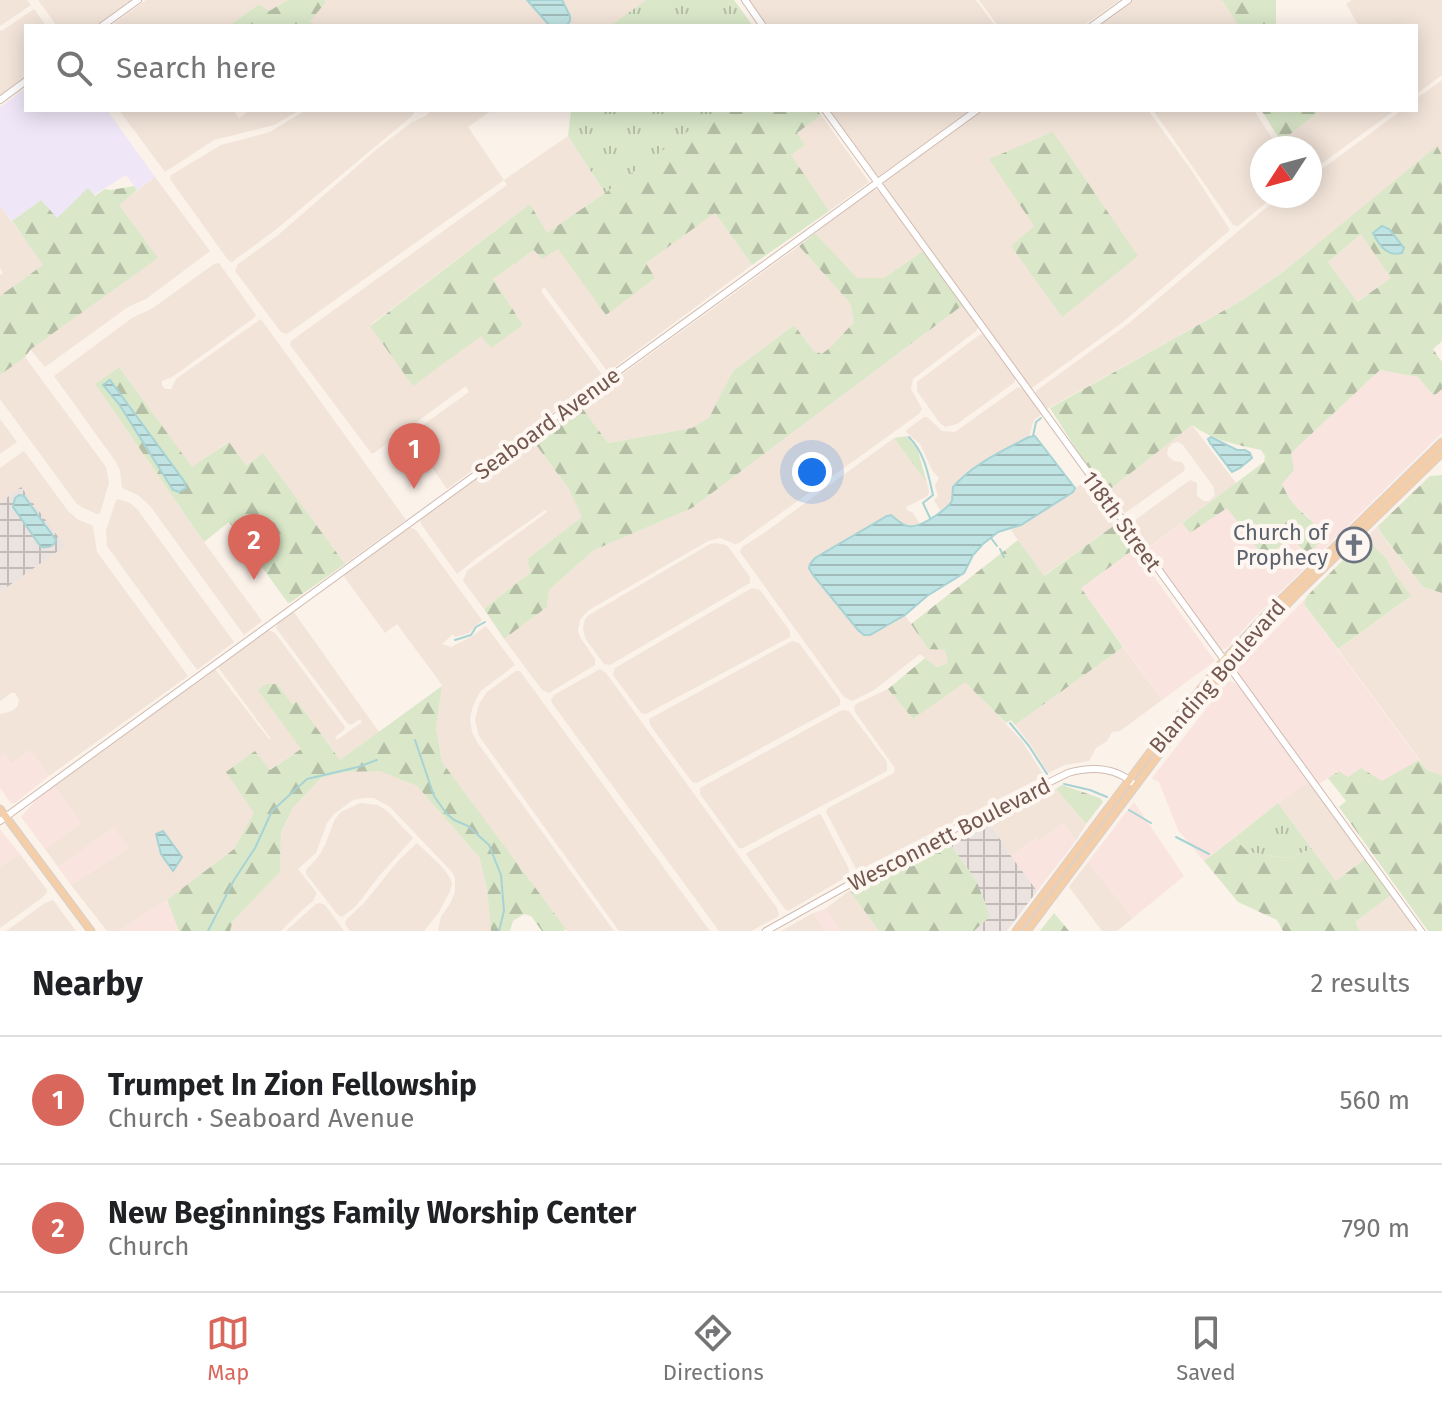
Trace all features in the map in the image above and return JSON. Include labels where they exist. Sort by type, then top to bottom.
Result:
[{"type":"main road","name":"Blanding Boulevard","points":[[1016,931],[1268,612],[1442,442]]},
{"type":"main road","name":"Blanding Boulevard","points":[[1226,664],[1442,453]]},
{"type":"main road","points":[[1367,527],[1379,503]]},
{"type":"main road","points":[[1353,540],[1364,518]]},
{"type":"main road","name":"Blanding Boulevard","points":[[1027,931],[1133,783]]},
{"type":"main road","points":[[0,809],[3,819],[91,931]]},
{"type":"street","points":[[105,24],[138,0]]},
{"type":"street","points":[[745,0],[762,24]]},
{"type":"street","points":[[1095,24],[1128,0]]},
{"type":"street","points":[[0,100],[24,82]]},
{"type":"street","name":"118th Street","points":[[826,112],[1421,931]]},
{"type":"street","name":"Seaboard Avenue","points":[[3,819],[974,112]]},
{"type":"street","name":"Wesconnett Boulevard","points":[[766,931],[902,855],[1068,773],[1089,768],[1102,769],[1124,775],[1133,783]]},
{"type":"shaded area","points":[[0,0],[27,0],[31,5],[0,26]]},
{"type":"shaded area","points":[[38,0],[134,0],[101,24],[56,24]]},
{"type":"shaded area","points":[[146,0],[288,0],[269,11],[259,4],[232,24],[114,24]]},
{"type":"shaded area","points":[[646,0],[613,24],[312,24],[309,21],[326,2]]},
{"type":"shaded area","points":[[749,0],[976,0],[994,24],[767,24]]},
{"type":"shaded area","points":[[979,0],[1120,0],[1086,24],[997,24]]},
{"type":"shaded area","points":[[1132,0],[1222,0],[1238,24],[1100,24]]},
{"type":"shaded area","points":[[1352,0],[1442,0],[1442,75],[1418,93],[1418,24],[1358,24],[1346,4]]},
{"type":"shaded area","points":[[34,9],[45,24],[24,24],[24,79],[0,97],[0,31]]},
{"type":"shaded area","points":[[1442,80],[1442,155],[1437,147],[1283,272],[1241,301],[1045,410],[1035,396],[1036,391],[1128,324],[1266,208],[1322,208],[1322,169],[1399,112],[1418,112],[1418,98]]},
{"type":"shaded area","points":[[24,89],[24,112],[108,112],[155,177],[137,190],[126,175],[56,219],[41,200],[12,221],[0,206],[0,107]]},
{"type":"shaded area","points":[[120,112],[234,112],[239,118],[247,112],[297,112],[274,125],[214,140],[165,172]]},
{"type":"shaded area","points":[[303,112],[415,112],[274,231],[232,262],[170,179],[171,175],[221,145],[270,132]]},
{"type":"shaded area","points":[[429,112],[489,112],[468,127],[504,180],[287,334],[281,332],[235,271],[238,264],[277,236],[377,149],[412,122]]},
{"type":"shaded area","points":[[830,112],[967,112],[879,176]]},
{"type":"shaded area","points":[[978,112],[1149,112],[1230,230],[1123,322],[1032,388],[884,188],[885,180]],"holes":[[[1034,226],[1062,317],[1012,246]]]},
{"type":"shaded area","points":[[1154,112],[1255,112],[1270,136],[1250,136],[1250,208],[1260,208],[1238,226],[1233,225]]},
{"type":"shaded area","points":[[1318,112],[1392,112],[1322,163],[1322,136],[1287,136]]},
{"type":"shaded area","points":[[821,115],[869,182],[829,211],[790,155],[805,145],[797,133]]},
{"type":"shaded area","points":[[568,136],[605,193],[547,234],[530,204],[370,325],[481,336],[523,325],[493,279],[534,250],[558,249],[645,263],[715,213],[752,265],[608,372],[544,287],[541,291],[603,376],[447,489],[423,455],[409,465],[395,445],[469,392],[466,386],[371,453],[290,345],[291,341],[507,185],[504,180]]},
{"type":"shaded area","points":[[155,177],[210,251],[146,299],[128,307],[45,367],[30,349],[157,258],[118,205]]},
{"type":"shaded area","points":[[875,189],[923,251],[884,278],[856,278],[815,233]]},
{"type":"shaded area","points":[[0,206],[44,265],[0,296],[0,275],[3,273],[0,268]]},
{"type":"shaded area","points":[[1361,234],[1392,278],[1356,302],[1328,262]]},
{"type":"shaded area","points":[[799,246],[850,303],[854,322],[834,345],[823,355],[814,351],[794,325],[733,371],[709,419],[692,428],[608,443],[580,405]]},
{"type":"shaded area","points":[[219,263],[256,315],[172,377],[162,381],[162,385],[165,389],[171,389],[176,379],[261,319],[406,520],[345,564],[263,454],[246,466],[228,442],[192,468],[119,367],[95,384],[262,621],[244,635],[150,506],[138,495],[122,488],[116,462],[54,376],[132,318],[153,308]]},
{"type":"shaded area","points":[[963,305],[978,327],[913,379],[911,389],[922,409],[919,414],[739,543],[720,538],[708,541],[589,610],[580,619],[578,631],[595,659],[595,665],[549,693],[542,690],[504,639],[547,607],[549,590],[594,550],[692,508]]},
{"type":"shaded area","points":[[982,334],[1015,377],[1015,382],[957,424],[945,427],[917,391],[917,382]]},
{"type":"shaded area","points":[[25,357],[106,467],[109,483],[100,513],[76,503],[0,399],[0,375]]},
{"type":"shaded area","points":[[1380,370],[1418,377],[1434,395],[1442,389],[1442,433],[1227,648],[1221,650],[1146,550],[1182,523],[1190,533],[1227,507],[1266,559],[1290,536],[1306,555],[1310,518],[1294,505],[1282,484],[1290,454]]},
{"type":"shaded area","points":[[1018,387],[1025,390],[1042,414],[1034,420],[1029,437],[988,458],[961,477],[953,487],[952,501],[941,512],[934,500],[938,496],[935,485],[939,478],[920,444],[905,431],[927,417],[942,431],[955,432]]},
{"type":"shaded area","points":[[0,419],[17,442],[0,454]]},
{"type":"shaded area","points":[[1192,425],[1236,483],[1149,547],[1131,523],[1190,480],[1197,483],[1197,496],[1204,501],[1215,495],[1213,486],[1178,442],[1168,448],[1167,454],[1174,461],[1182,462],[1184,471],[1128,511],[1124,513],[1109,490]]},
{"type":"shaded area","points":[[531,438],[569,489],[583,517],[528,558],[531,572],[484,609],[463,581],[467,571],[547,512],[545,510],[457,574],[420,520]]},
{"type":"shaded area","points":[[894,438],[927,483],[928,496],[906,507],[920,524],[907,526],[891,515],[809,568],[851,623],[877,632],[905,615],[928,649],[945,650],[949,663],[937,667],[920,654],[874,690],[852,701],[844,697],[740,552],[742,547]]},
{"type":"shaded area","points":[[24,451],[68,511],[93,526],[97,552],[188,676],[49,776],[30,750],[12,764],[4,753],[0,756],[0,714],[12,711],[18,706],[19,699],[11,693],[0,701],[0,592],[64,546],[21,488],[0,503],[0,468]]},
{"type":"shaded area","points":[[1089,479],[1119,522],[1043,576],[1011,530]]},
{"type":"shaded area","points":[[21,487],[65,546],[0,592],[0,503]]},
{"type":"shaded area","points":[[118,499],[137,509],[234,642],[197,670],[107,546],[106,531]]},
{"type":"shaded area","points":[[1378,526],[1423,587],[1442,593],[1442,775],[1428,771],[1338,649],[1410,597],[1386,558],[1365,538]]},
{"type":"shaded area","points":[[409,527],[416,530],[482,620],[469,633],[455,637],[453,634],[442,644],[451,647],[486,626],[515,665],[481,691],[476,699],[470,719],[477,742],[614,931],[567,931],[442,762],[436,727],[442,685],[397,624],[385,633],[343,575]]},
{"type":"shaded area","points":[[716,543],[729,548],[750,577],[750,583],[610,665],[604,664],[585,638],[585,619]]},
{"type":"shaded area","points":[[1134,549],[1215,661],[1162,700],[1081,588]]},
{"type":"shaded area","points":[[752,588],[760,590],[790,631],[790,637],[646,714],[641,713],[613,675],[615,668]]},
{"type":"shaded area","points":[[1307,597],[1304,604],[1419,760],[1382,782],[1348,777],[1338,771],[1318,785],[1237,673],[1238,668]]},
{"type":"shaded area","points":[[293,611],[379,732],[340,760],[297,701],[292,704],[259,690],[301,749],[269,770],[256,752],[227,772],[255,813],[234,849],[167,900],[119,931],[107,931],[71,885],[128,848],[113,828],[58,867],[45,849],[81,823],[54,785],[215,669],[271,739],[218,667],[268,630],[275,633],[345,727],[335,737],[337,740],[362,722],[360,719],[348,724],[276,628],[277,623]]},
{"type":"shaded area","points":[[792,641],[799,643],[840,699],[840,705],[697,783],[692,782],[650,725],[649,719]]},
{"type":"shaded area","points":[[1123,647],[1162,700],[1120,731],[1112,732],[1107,741],[1096,748],[1089,761],[1065,765],[1048,773],[1015,725]]},
{"type":"shaded area","points":[[600,669],[606,673],[777,908],[779,916],[751,931],[719,931],[552,703],[554,695]]},
{"type":"shaded area","points":[[520,671],[710,931],[619,931],[479,736],[475,720],[479,704],[487,692]]},
{"type":"shaded area","points":[[965,681],[1022,741],[1044,776],[856,869],[826,812],[828,808],[894,773],[895,768],[855,712],[856,704],[888,689],[913,719]]},
{"type":"shaded area","points":[[1227,682],[1238,685],[1308,782],[1204,861],[1178,830],[1159,782],[1152,778]]},
{"type":"shaded area","points":[[842,710],[849,711],[887,762],[887,771],[739,848],[700,794],[700,788]]},
{"type":"shaded area","points":[[30,750],[49,776],[11,803],[0,788],[0,756],[4,753],[12,763]]},
{"type":"shaded area","points":[[380,770],[417,786],[479,857],[487,889],[491,931],[438,931],[441,916],[455,892],[452,872],[390,807],[374,798],[364,798],[353,800],[334,814],[327,823],[316,853],[298,869],[316,892],[313,901],[281,931],[230,931],[233,921],[280,872],[281,834],[292,809],[321,778],[345,772]]},
{"type":"shaded area","points":[[1308,782],[1365,859],[1336,881],[1278,803]]},
{"type":"shaded area","points":[[54,785],[81,823],[45,849],[21,817],[41,794]]},
{"type":"shaded area","points":[[1056,789],[1086,824],[1076,841],[1063,823],[1038,842],[1036,838],[1011,856],[989,822]]},
{"type":"shaded area","points":[[1134,802],[1184,876],[1133,918],[1088,862]]},
{"type":"shaded area","points":[[360,803],[378,805],[413,838],[356,906],[342,917],[306,874],[306,870],[325,845],[335,819],[341,812]]},
{"type":"shaded area","points":[[819,814],[850,875],[788,911],[746,854]]},
{"type":"shaded area","points":[[989,822],[1037,891],[1007,931],[974,931],[990,916],[977,882],[948,841]]},
{"type":"shaded area","points":[[1063,823],[1076,841],[1037,891],[1011,856]]},
{"type":"shaded area","points":[[114,827],[128,848],[71,885],[58,867]]},
{"type":"shaded area","points":[[0,829],[20,854],[0,867]]},
{"type":"shaded area","points":[[417,843],[450,878],[452,885],[439,912],[424,931],[350,931],[346,920]]},
{"type":"shaded area","points":[[20,854],[47,892],[0,928],[0,867]]},
{"type":"shaded area","points":[[1088,862],[1133,918],[1117,931],[1102,931],[1069,887]]},
{"type":"shaded area","points":[[850,890],[879,931],[841,931],[825,909]]},
{"type":"shaded area","points":[[1391,895],[1416,931],[1360,931],[1354,922]]},
{"type":"shaded area","points":[[53,900],[76,931],[6,931],[45,903]]},
{"type":"shaded area","points":[[167,900],[179,931],[119,931]]},
{"type":"shaded area","points":[[316,904],[325,905],[344,931],[286,931]]},
{"type":"shaded area","points":[[825,909],[841,931],[825,931],[813,913]]},
{"type":"shaded area","points":[[813,913],[825,931],[781,931]]},
{"type":"green space","points":[[288,0],[326,2],[310,21],[312,24],[232,24],[259,4],[269,11]]},
{"type":"green space","points":[[646,0],[734,0],[752,24],[613,24]]},
{"type":"green space","points":[[1222,0],[1276,0],[1276,24],[1238,24]]},
{"type":"green space","points":[[571,112],[717,112],[605,193],[568,136]]},
{"type":"green space","points":[[714,112],[819,112],[821,115],[797,133],[805,145],[791,155],[829,211],[752,265],[715,213],[646,263],[655,278],[606,315],[558,249],[542,259],[534,250],[493,279],[523,325],[491,348],[481,336],[413,386],[370,326],[530,204],[547,233]]},
{"type":"green space","points":[[1262,112],[1318,112],[1287,136],[1278,136]]},
{"type":"green space","points":[[1053,132],[1138,256],[1062,317],[1011,246],[1034,226],[989,159]]},
{"type":"green space","points":[[1437,146],[1442,155],[1442,341],[1433,349],[1442,362],[1442,389],[1434,396],[1418,377],[1380,370],[1291,453],[1294,470],[1282,484],[1293,503],[1313,524],[1320,542],[1307,555],[1290,536],[1266,560],[1227,508],[1190,533],[1182,523],[1264,462],[1265,456],[1261,450],[1216,438],[1192,425],[1109,490],[1083,460],[1050,408],[1241,301],[1283,272]],"holes":[[[1361,234],[1391,278],[1357,302],[1328,262]]]},
{"type":"green space","points":[[134,186],[137,190],[119,205],[158,258],[31,349],[0,375],[0,296],[43,265],[12,221],[41,200],[57,218],[88,188],[95,196],[105,189]]},
{"type":"green space","points":[[815,233],[857,278],[884,278],[923,251],[963,305],[692,508],[594,550],[549,590],[547,607],[504,639],[484,609],[531,572],[527,559],[582,517],[569,489],[531,438],[580,405],[608,443],[692,428],[709,418],[733,371],[794,325],[814,351],[822,354],[854,322],[850,303],[799,246]]},
{"type":"green space","points":[[119,367],[192,467],[229,442],[246,466],[263,453],[345,564],[288,603],[229,522],[204,542],[95,384]],"holes":[[[110,380],[184,481],[104,385]]]},
{"type":"green space","points":[[907,436],[918,451],[927,483],[894,438]]},
{"type":"green space","points":[[1442,475],[1442,593],[1423,587],[1378,526],[1430,476]]},
{"type":"green space","points":[[1119,522],[1137,547],[1081,588],[1123,647],[1015,725],[1011,720],[1006,723],[965,682],[913,719],[888,689],[925,658],[937,667],[948,663],[945,650],[928,649],[911,624],[1018,540],[1044,576]]},
{"type":"green space","points":[[1365,538],[1386,558],[1411,596],[1338,649],[1304,604],[1307,596]]},
{"type":"green space","points":[[266,684],[277,684],[292,704],[297,701],[340,760],[442,686],[436,727],[442,762],[566,929],[542,931],[531,916],[524,914],[513,921],[510,931],[491,931],[487,889],[479,857],[417,786],[380,771],[345,772],[321,778],[292,809],[281,833],[280,872],[233,921],[230,931],[179,931],[167,900],[234,849],[254,813],[226,772],[255,751],[270,770],[301,749],[258,690]]},
{"type":"green space","points":[[1419,760],[1428,771],[1442,775],[1442,931],[1428,931],[1339,807],[1346,801],[1328,778],[1339,771],[1348,777],[1361,768],[1382,781]]},
{"type":"green space","points":[[1062,785],[1100,798],[1103,802],[1086,824],[1056,789]]},
{"type":"green space","points":[[1278,803],[1312,849],[1287,858],[1248,852],[1234,838]]},
{"type":"green space","points":[[1234,838],[1248,852],[1287,858],[1312,849],[1336,881],[1365,859],[1391,895],[1355,922],[1360,931],[1283,931],[1277,920],[1238,902],[1204,861]]},
{"type":"green space","points":[[948,841],[977,882],[990,916],[974,931],[879,931],[851,892]]},
{"type":"green space","points":[[1054,913],[1069,931],[1040,931]]},
{"type":"water","points":[[527,0],[562,0],[570,21],[568,24],[548,24]]},
{"type":"water","points":[[1382,226],[1389,229],[1404,248],[1402,253],[1388,252],[1378,242],[1373,233]]},
{"type":"water","points":[[110,380],[186,488],[179,492],[173,490],[119,404],[103,385]]},
{"type":"water","points":[[1035,436],[1075,488],[1073,492],[1021,525],[998,532],[973,555],[964,573],[927,596],[905,615],[870,635],[858,630],[813,575],[809,568],[815,558],[887,516],[891,515],[908,526],[930,519],[949,505],[953,487],[970,471],[998,453]]},
{"type":"water","points":[[1211,437],[1237,450],[1245,450],[1252,458],[1232,472],[1210,443],[1208,439]]},
{"type":"water","points":[[19,495],[24,496],[56,540],[52,546],[41,547],[13,507]]},
{"type":"water","points":[[163,831],[182,857],[173,871],[161,854],[156,834]]},
{"type":"waterway","points":[[1033,436],[1036,422],[1041,418]]},
{"type":"waterway","points":[[909,437],[919,450],[927,471],[933,495],[923,503],[930,518]]},
{"type":"waterway","points":[[991,538],[997,546]]},
{"type":"waterway","points":[[1000,549],[1004,557]]},
{"type":"waterway","points":[[455,640],[471,635],[476,627],[485,622]]},
{"type":"waterway","points":[[1010,723],[1047,774]]},
{"type":"waterway","points":[[415,740],[434,796],[446,813],[468,826],[489,845],[501,875],[504,911],[499,931]]},
{"type":"waterway","points":[[208,931],[234,880],[255,848],[272,811],[307,779],[377,760]]},
{"type":"waterway","points":[[1064,784],[1107,797]]},
{"type":"waterway","points":[[1129,810],[1151,823]]},
{"type":"waterway","points":[[1176,837],[1209,854]]},
{"type":"place","name":"Trumpet In Zion Fellowship","points":[[414,489]]},
{"type":"place","name":"Church of Prophecy","points":[[1354,545]]},
{"type":"place","name":"New Beginnings Family Worship Center","points":[[254,580]]}]
